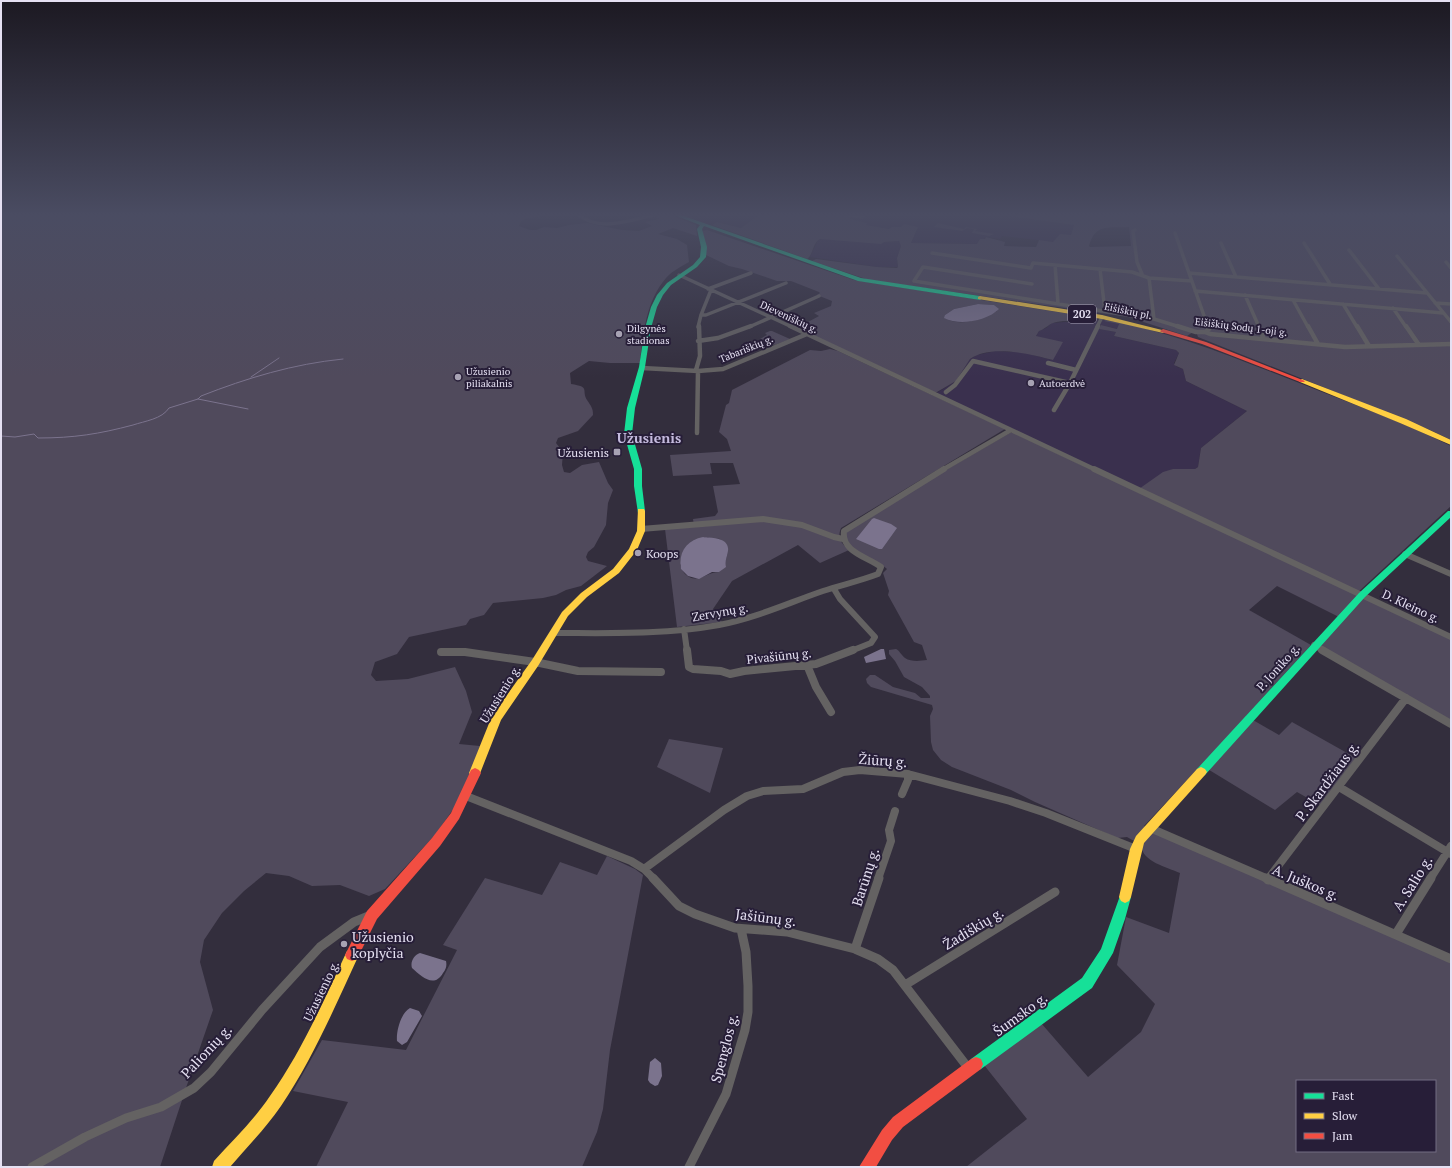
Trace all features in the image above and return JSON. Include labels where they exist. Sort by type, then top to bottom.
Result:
[{"type":"street","name":"Užusienio g.","points":[[220,1167],[269,1109],[288,1082],[304,1055],[372,915],[385,898],[439,839],[466,796],[487,739],[497,718],[553,633],[573,604],[627,561],[637,543],[642,519],[638,490],[638,470],[628,439],[631,401],[642,368],[652,310],[663,291],[679,276],[691,269]]},
{"type":"street","name":"Eišiškių pl.","points":[[827,269],[860,280],[1104,314],[1192,335],[1403,421],[1451,443]]},
{"type":"street","name":"Eišiškių Sodų 1-oji g.","points":[[922,269],[914,281],[1058,304],[1104,314],[1154,319],[1192,335],[1205,332],[1210,334],[1345,347],[1451,344]]},
{"type":"street","name":"Eišiškių Sodų 1-oji g.","points":[[933,269],[1032,284]]},
{"type":"street","points":[[1055,269],[1058,304]]},
{"type":"street","points":[[1094,269],[1142,274],[1149,278],[1192,281]]},
{"type":"street","points":[[1054,410],[1070,383],[1104,314],[1100,269]]},
{"type":"street","points":[[1140,269],[1142,274]]},
{"type":"street","points":[[1187,269],[1209,329],[1205,332]]},
{"type":"street","points":[[1232,269],[1236,277]]},
{"type":"street","points":[[1320,269],[1330,284]]},
{"type":"street","points":[[1364,269],[1379,289]]},
{"type":"street","points":[[1407,269],[1451,322]]},
{"type":"street","points":[[697,433],[697,370],[700,356],[698,329],[701,315],[710,290],[751,273]]},
{"type":"street","points":[[1189,273],[1427,293]]},
{"type":"street","name":"Dieveniškių g.","points":[[679,276],[807,334],[1011,430]]},
{"type":"street","points":[[1149,278],[1154,319]]},
{"type":"street","points":[[701,315],[786,283]]},
{"type":"street","points":[[1195,291],[1443,313]]},
{"type":"street","points":[[1246,295],[1264,339]]},
{"type":"street","points":[[698,341],[712,340],[749,328],[770,317],[819,296]]},
{"type":"street","points":[[1293,300],[1318,344]]},
{"type":"street","points":[[1435,303],[1451,304]]},
{"type":"street","points":[[1343,304],[1369,346]]},
{"type":"street","points":[[1393,308],[1419,345]]},
{"type":"street","name":"Tabariškių g.","points":[[642,368],[718,370],[729,367],[807,334]]},
{"type":"street","points":[[946,392],[955,385],[973,361],[1070,383]]},
{"type":"street","points":[[1048,363],[1076,370]]},
{"type":"street","points":[[641,529],[763,519],[781,520],[808,526],[844,540],[843,534],[847,529],[935,474],[1011,430]]},
{"type":"street","name":"D. Kleino g.","points":[[1011,430],[1451,637]]},
{"type":"street","name":"P. Joniko g.","points":[[1136,849],[1140,840],[1150,828],[1314,645],[1362,595],[1451,513]]},
{"type":"street","name":"Zervynų g.","points":[[553,633],[639,634],[659,633],[719,625],[754,617],[878,574],[882,569],[878,564],[852,550],[844,540]]},
{"type":"street","points":[[1405,554],[1451,574]]},
{"type":"street","name":"Pivašiūnų g.","points":[[684,629],[688,667],[693,669],[721,671],[730,674],[744,671],[816,664],[871,643],[875,638],[840,599],[834,589]]},
{"type":"street","points":[[1314,645],[1451,724]]},
{"type":"street","points":[[441,652],[465,652],[535,662],[586,672],[661,672]]},
{"type":"street","points":[[808,665],[816,687],[831,712]]},
{"type":"street","name":"P. Skardžiaus g.","points":[[1268,880],[1406,698]]},
{"type":"street","name":"Žiūrų g.","points":[[644,869],[724,810],[747,796],[763,791],[807,788],[835,775],[853,771],[908,774],[1040,811],[1136,849]]},
{"type":"street","points":[[902,794],[908,780],[908,774]]},
{"type":"street","points":[[1339,787],[1450,850]]},
{"type":"street","name":"Jašiūnų g.","points":[[466,796],[605,849],[631,861],[644,869],[672,899],[686,910],[724,925],[741,929],[761,929],[787,932],[855,949],[878,959],[893,970],[969,1069]]},
{"type":"street","name":"Barūnų g.","points":[[855,949],[891,841],[890,830],[895,812]]},
{"type":"street","name":"A. Juškos g.","points":[[1150,828],[1451,959]]},
{"type":"street","name":"Šumsko g.","points":[[867,1167],[887,1135],[898,1122],[1087,983],[1094,975],[1106,957],[1113,939],[1136,849]]},
{"type":"street","name":"A. Salio g.","points":[[1396,934],[1450,850]]},
{"type":"street","name":"Žadiškių g.","points":[[905,985],[1055,892]]},
{"type":"street","name":"Palionių g.","points":[[32,1167],[85,1137],[126,1118],[161,1107],[194,1088],[211,1072],[262,1010],[320,947],[354,922],[372,915]]},
{"type":"street","name":"Spenglos g.","points":[[689,1167],[726,1094],[745,1030],[748,1012],[748,986],[746,952],[741,929]]},
{"type":"shaded area","points":[[1,269],[678,269],[668,275],[654,297],[644,329],[640,363],[589,361],[570,373],[571,384],[581,386],[584,389],[585,397],[592,407],[593,415],[578,431],[558,438],[556,443],[563,452],[562,465],[564,472],[570,473],[582,465],[599,462],[608,483],[613,490],[608,503],[606,525],[594,547],[588,552],[586,557],[588,561],[607,566],[581,586],[566,590],[556,595],[543,598],[493,603],[484,615],[470,619],[466,625],[409,637],[397,654],[375,662],[371,675],[376,681],[408,679],[455,667],[466,691],[472,712],[459,744],[480,746],[461,798],[435,835],[385,889],[369,896],[340,885],[312,886],[289,876],[266,873],[244,891],[222,913],[204,940],[200,962],[213,1010],[160,1167],[1,1167]]},
{"type":"shaded area","points":[[740,269],[820,269],[854,280],[1096,318],[1097,322],[1058,322],[1039,331],[1036,336],[1063,342],[1053,360],[1022,353],[999,351],[979,354],[970,359],[956,381],[937,392],[934,392],[787,323],[796,320],[808,322],[819,316],[814,313],[831,306],[832,301],[817,295],[820,293],[819,292],[791,281],[777,281]],"holes":[[[978,304],[994,305],[997,311],[965,322],[951,321],[945,318],[945,315],[954,309]]]},
{"type":"shaded area","points":[[835,269],[1451,269],[1451,440],[1430,430],[1198,337],[1197,334],[1193,332],[1187,336],[1128,317],[869,280]]},
{"type":"shaded area","points":[[978,304],[994,305],[999,309],[987,317],[973,321],[957,322],[944,318],[945,315],[954,309]]},
{"type":"shaded area","points":[[1096,318],[1119,324],[1118,329],[1101,325],[1100,329],[1116,332],[1114,336],[1176,350],[1179,353],[1174,363],[1177,367],[1183,369],[1186,381],[1247,411],[1201,448],[1198,467],[1195,469],[1173,469],[1136,491],[933,395],[956,381],[970,359],[977,355],[995,351],[1021,352],[1053,360],[1036,336],[1039,331],[1052,323],[1078,321],[1092,323],[1098,320]]},
{"type":"shaded area","points":[[1106,320],[1131,325],[1205,347],[1377,414],[1451,446],[1451,506],[1356,594],[1451,639],[1451,721],[1317,645],[1341,618],[1277,586],[1249,610],[1311,645],[1246,716],[1279,735],[1292,722],[1356,758],[1320,805],[1297,792],[1275,810],[1201,765],[1144,826],[1154,833],[1451,962],[1451,1167],[966,1167],[1027,1119],[984,1065],[1041,1023],[1088,1077],[1141,1032],[1155,1004],[1117,965],[1126,917],[1169,933],[1180,873],[1150,860],[1142,851],[1141,845],[1127,837],[1117,838],[1011,790],[952,767],[941,760],[933,750],[931,742],[930,716],[933,709],[932,705],[871,687],[867,683],[866,679],[870,675],[875,675],[893,687],[915,693],[921,698],[930,698],[922,687],[904,677],[895,661],[889,654],[889,650],[896,649],[907,659],[916,661],[927,660],[922,645],[914,642],[888,595],[889,591],[883,573],[887,569],[850,547],[847,543],[845,534],[849,529],[930,479],[1010,433],[1014,433],[1136,491],[1163,472],[1173,469],[1195,469],[1198,467],[1201,448],[1247,411],[1186,381],[1183,369],[1174,365],[1179,353],[1176,350],[1114,336],[1116,332],[1099,329],[1101,325],[1117,329],[1119,324],[1104,321]]},
{"type":"shaded area","points":[[770,331],[790,339],[775,345],[760,339],[767,335],[765,333]]},
{"type":"shaded area","points":[[830,349],[838,351],[1005,429],[841,528],[839,535],[840,540],[849,550],[820,563],[798,545],[732,581],[713,609],[722,622],[677,627],[665,529],[694,526],[693,519],[715,516],[718,512],[713,486],[740,484],[733,463],[710,463],[712,474],[673,476],[670,455],[731,451],[727,439],[719,432],[726,405],[729,403],[732,390],[810,350],[821,351]],"holes":[[[703,537],[720,539],[728,552],[725,563],[719,572],[698,578],[689,577],[685,574],[680,565]]]},
{"type":"shaded area","points":[[874,518],[891,524],[897,528],[882,549],[856,539]]},
{"type":"shaded area","points":[[703,537],[714,538],[725,542],[728,550],[726,567],[719,572],[712,572],[699,579],[688,576],[681,569],[680,563],[682,552],[688,544]]},
{"type":"shaded area","points":[[884,649],[886,659],[866,663],[864,657]]},
{"type":"shaded area","points":[[669,739],[723,748],[710,793],[657,767]]},
{"type":"shaded area","points":[[607,856],[635,869],[643,875],[610,1050],[603,1109],[597,1132],[582,1167],[316,1167],[348,1102],[293,1091],[322,1040],[406,1050],[457,950],[443,945],[485,878],[542,895],[560,862],[597,875]]},
{"type":"shaded area","points":[[420,953],[446,961],[446,969],[439,978],[432,981],[428,980],[412,968],[413,959]]},
{"type":"shaded area","points":[[410,1008],[419,1011],[422,1016],[407,1042],[402,1045],[397,1041],[398,1027],[404,1014]]},
{"type":"shaded area","points":[[655,1058],[661,1063],[662,1076],[658,1085],[655,1086],[648,1080],[650,1062]]},
{"type":"waterway","points":[[251,377],[279,358]]},
{"type":"waterway","points":[[198,399],[201,396],[236,383],[288,368],[343,359]]},
{"type":"waterway","points":[[1,436],[15,437],[34,434],[38,438],[63,437],[109,431],[153,419],[162,415],[169,408],[198,399]]},
{"type":"waterway","points":[[198,399],[248,409]]},
{"type":"traffic: fast","points":[[641,511],[638,486],[638,469],[628,434],[631,408],[642,367],[648,328],[654,307],[660,295],[669,284],[691,269]]},
{"type":"traffic: fast","points":[[828,269],[860,280],[980,298]]},
{"type":"traffic: fast","points":[[1201,772],[1362,595],[1451,513]]},
{"type":"traffic: fast","points":[[976,1064],[1087,983],[1106,953],[1119,919],[1125,897]]},
{"type":"traffic: slow","points":[[980,298],[1102,317],[1163,331]]},
{"type":"traffic: slow","points":[[1302,381],[1403,421],[1451,443]]},
{"type":"traffic: slow","points":[[475,773],[496,719],[535,663],[565,614],[584,595],[616,571],[633,550],[641,531],[641,511]]},
{"type":"traffic: slow","points":[[1125,897],[1136,849],[1140,840],[1201,772]]},
{"type":"traffic: slow","points":[[220,1167],[268,1111],[292,1075],[302,1058],[352,955]]},
{"type":"traffic: jam","points":[[1163,331],[1204,343],[1302,381]]},
{"type":"traffic: jam","points":[[352,955],[372,915],[436,842],[455,816],[475,773]]},
{"type":"traffic: jam","points":[[867,1167],[887,1135],[898,1122],[976,1064]]},
{"type":"place","name":"Dilgynės stadionas","points":[[619,334]]},
{"type":"place","name":"Užusienio piliakalnis","points":[[458,377]]},
{"type":"place","name":"Autoerdvė","points":[[1031,383]]},
{"type":"place","name":"Užusienis","points":[[617,452]]},
{"type":"place","name":"Koops","points":[[638,553]]},
{"type":"place","name":"Užusienio koplyčia","points":[[344,944]]},
{"type":"district","name":"Užusienis","points":[[649,437]]}]
